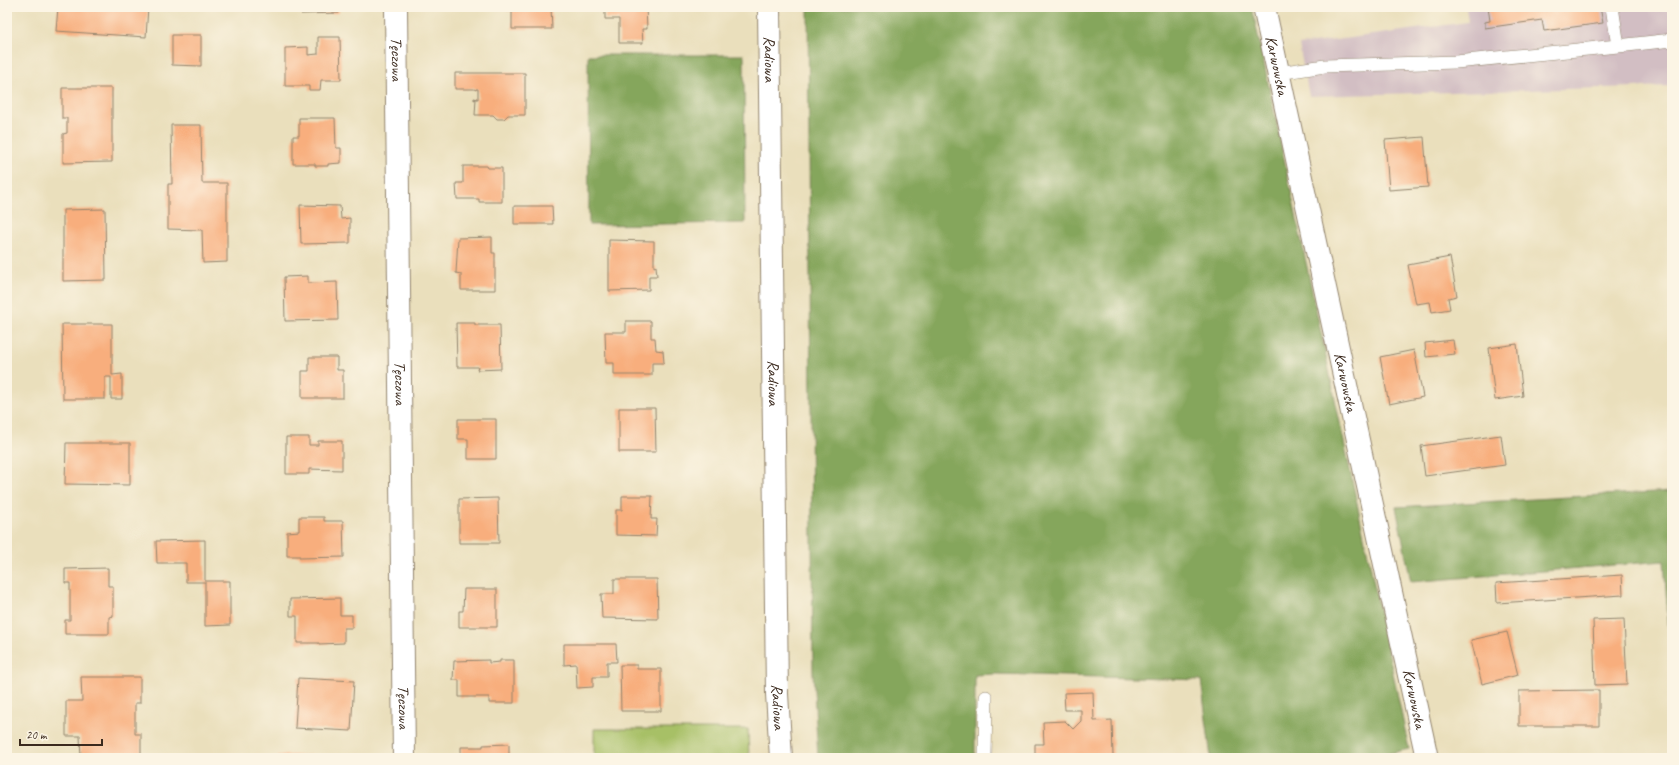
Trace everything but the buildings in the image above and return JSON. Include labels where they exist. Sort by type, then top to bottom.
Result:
[{"type":"street","name":"Tęczowa","points":[[396,7],[404,758]]},
{"type":"street","name":"Radiowa","points":[[770,7],[777,694],[781,758]]},
{"type":"street","name":"Karwowska","points":[[1264,7],[1427,758]]},
{"type":"lane","points":[[1612,7],[1618,46]]},
{"type":"lane","points":[[1278,73],[1325,66],[1456,62],[1672,40]]},
{"type":"lane","points":[[985,758],[986,696]]},
{"type":"shaded area","points":[[1466,7],[1672,7],[1672,86],[1309,96],[1299,45],[1468,22]]},
{"type":"green space","points":[[808,7],[1252,7],[1409,749],[1369,758],[1211,758],[1201,680],[996,674],[975,675],[975,758],[818,758],[813,672]]},
{"type":"green space","points":[[588,55],[744,55],[745,223],[589,225]]},
{"type":"green space","points":[[1672,491],[1672,680],[1664,561],[1411,582],[1396,507]]},
{"type":"green space","points":[[594,729],[748,729],[749,758],[594,758]]}]
